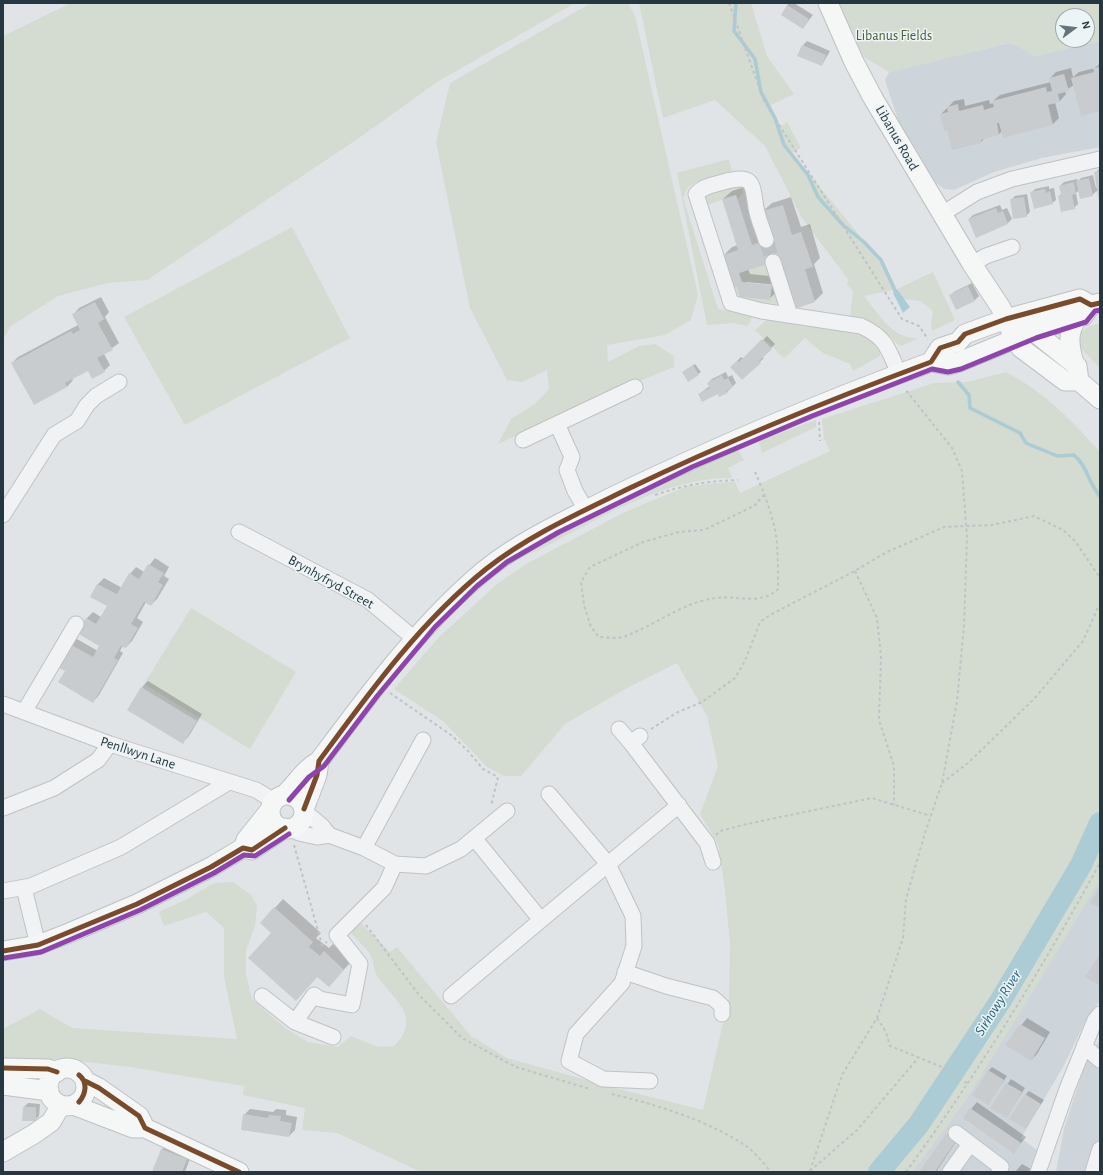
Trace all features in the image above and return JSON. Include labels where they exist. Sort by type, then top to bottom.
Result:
[{"type":"main road","name":"Libanus Road","points":[[828,3],[854,62],[972,264],[1015,326]]},
{"type":"main road","points":[[3,952],[38,944],[137,904],[210,868],[243,848],[246,840],[276,802],[294,786],[308,767],[319,761],[377,684],[440,613],[472,580],[501,558],[586,510],[763,427],[902,382],[932,362],[940,348],[958,342],[968,346],[1015,326],[1080,299],[1096,304],[1084,316],[1077,318],[1015,326],[948,365],[932,362]]},
{"type":"main road","points":[[1077,318],[1071,327],[1068,340],[1074,363],[1077,366],[1080,381],[1100,399]]},
{"type":"main road","points":[[1015,326],[1074,363]]},
{"type":"main road","points":[[1015,326],[1021,348],[1065,381],[1080,381]]},
{"type":"main road","points":[[243,848],[252,850],[289,833],[298,824],[318,775],[319,761]]},
{"type":"main road","points":[[276,802],[294,796],[302,804],[304,810]]},
{"type":"main road","points":[[276,802],[274,822],[289,833]]},
{"type":"main road","points":[[3,1068],[48,1069],[57,1072]]},
{"type":"main road","points":[[145,1128],[139,1116],[99,1088],[85,1081],[76,1071],[69,1069],[57,1072],[52,1076],[49,1084],[49,1091],[55,1102],[132,1128],[145,1128],[239,1172]]},
{"type":"main road","points":[[3,1152],[34,1134],[51,1122],[67,1105],[84,1095],[86,1089],[85,1081]]},
{"type":"main road","points":[[3,1085],[49,1091]]},
{"type":"street","points":[[942,214],[977,192],[1012,179],[1100,159]]},
{"type":"street","points":[[766,240],[756,208],[756,198],[751,183],[746,179],[735,179],[702,188],[696,194],[731,304],[762,311],[861,326],[876,333],[885,343],[902,382]]},
{"type":"street","points":[[972,264],[986,256],[1012,248]]},
{"type":"street","points":[[773,262],[788,309],[787,315]]},
{"type":"street","points":[[3,515],[54,435],[77,421],[87,405],[96,396],[119,382]]},
{"type":"street","points":[[523,440],[635,387]]},
{"type":"street","points":[[557,424],[572,457],[567,470],[575,491],[586,510]]},
{"type":"street","name":"Brynhyfryd Street","points":[[240,532],[368,600],[416,640]]},
{"type":"street","points":[[24,712],[76,624]]},
{"type":"street","name":"Penllwyn Lane","points":[[3,704],[110,744],[256,790],[276,802]]},
{"type":"street","points":[[619,729],[636,739],[679,805],[707,844],[713,862]]},
{"type":"street","points":[[364,848],[423,740]]},
{"type":"street","points":[[3,808],[54,788],[98,760],[110,744]]},
{"type":"street","points":[[3,891],[24,888],[121,847],[229,782]]},
{"type":"street","points":[[549,794],[608,864],[633,916],[634,946],[622,983],[576,1034],[570,1061],[603,1079],[650,1081]]},
{"type":"street","points":[[451,996],[679,805]]},
{"type":"street","points":[[304,810],[322,826],[329,835]]},
{"type":"street","points":[[289,833],[299,833],[317,837],[329,835],[364,848],[394,864],[426,866],[461,849],[507,811]]},
{"type":"street","points":[[474,838],[541,920]]},
{"type":"street","points":[[295,1022],[314,995],[320,999],[352,1005],[360,964],[337,935],[384,888],[394,864]]},
{"type":"street","points":[[24,888],[38,944]]},
{"type":"street","points":[[625,972],[666,986],[712,998],[722,1006],[722,1014]]},
{"type":"street","points":[[262,996],[295,1022],[333,1037]]},
{"type":"street","points":[[1038,1172],[1084,1046],[1095,1020],[1100,1014]]},
{"type":"street","points":[[1084,1046],[1100,1060]]},
{"type":"street","points":[[956,1133],[1001,1167],[999,1172]]},
{"type":"street","points":[[950,1172],[970,1144]]},
{"type":"street","points":[[1093,1172],[1100,1149]]},
{"type":"path","points":[[729,3],[764,101],[902,319],[919,326],[925,335],[932,362]]},
{"type":"path","points":[[809,1172],[842,1075],[877,1018],[903,938],[906,899],[942,784],[957,701],[964,626],[966,526],[962,471],[952,448],[902,382]]},
{"type":"path","points":[[819,417],[820,441]]},
{"type":"path","points":[[755,472],[764,495],[776,541],[778,589],[771,596],[749,600],[717,597],[688,605],[622,638],[599,637],[591,627],[584,605],[581,582],[590,567],[643,542],[679,532],[704,530],[754,506],[764,495]]},
{"type":"path","points":[[654,495],[686,484],[714,480],[738,480]]},
{"type":"path","points":[[636,739],[678,712],[702,702],[735,678],[745,661],[760,622],[770,615],[887,552],[944,527],[992,525],[1034,516],[1063,530],[1075,541],[1100,578]]},
{"type":"path","points":[[854,571],[877,618],[881,657],[879,720],[894,766],[894,805]]},
{"type":"path","points":[[942,784],[968,763],[1034,700],[1083,641],[1100,603]]},
{"type":"path","points":[[386,690],[451,735],[468,751],[482,769],[498,777],[488,819],[490,825]]},
{"type":"path","points":[[707,844],[720,831],[872,798],[931,816]]},
{"type":"path","points":[[289,833],[322,945],[337,935]]},
{"type":"path","points":[[906,1172],[968,1084],[1052,951],[1100,863]]},
{"type":"path","points":[[358,914],[419,995],[462,1038],[516,1067],[598,1090]]},
{"type":"path","points":[[877,1018],[886,1032],[890,1046],[942,1066],[968,1084]]},
{"type":"path","points":[[809,1172],[857,1130],[919,1057]]},
{"type":"path","points":[[605,1092],[636,1100],[699,1121],[746,1146],[771,1172]]},
{"type":"shaded area","points":[[1100,41],[1100,147],[1042,158],[994,172],[954,190],[944,189],[935,182],[898,120],[885,80],[889,72],[1008,43],[1018,46],[1034,56],[1069,48],[1095,48],[1095,42]]},
{"type":"shaded area","points":[[1100,879],[1100,1001],[1088,1016],[1063,1067],[1021,1138],[1038,1151],[1028,1172],[912,1172],[965,1101]]},
{"type":"shaded area","points":[[1100,1041],[1100,1172],[1056,1172],[1064,1129],[1089,1052]]},
{"type":"green space","points":[[71,3],[575,3],[437,82],[359,138],[147,280],[107,283],[58,296],[11,326],[3,339],[3,36]]},
{"type":"green space","points":[[591,3],[628,3],[635,16],[698,295],[691,320],[665,335],[607,345],[608,362],[639,346],[655,344],[674,356],[674,367],[596,399],[498,444],[511,419],[535,404],[549,389],[547,370],[522,382],[507,380],[470,308],[436,142],[450,83]]},
{"type":"green space","points":[[639,3],[751,3],[767,56],[794,94],[769,106],[780,127],[787,122],[801,148],[792,153],[874,253],[882,258],[897,289],[864,296],[887,324],[894,330],[901,335],[918,338],[901,346],[877,325],[865,320],[850,317],[853,291],[847,285],[848,279],[802,218],[765,146],[715,100],[663,118]]},
{"type":"green space","name":"Libanus Fields","points":[[840,3],[1100,3],[1100,41],[1095,42],[1095,8],[1055,8],[1055,48],[1069,48],[1034,56],[1018,46],[1007,43],[889,72],[861,55],[839,4]]},
{"type":"green space","points":[[729,159],[732,172],[695,183],[688,187],[683,198],[718,309],[753,315],[748,326],[733,323],[707,325],[677,173]]},
{"type":"green space","points":[[738,186],[742,188],[743,193],[737,199],[735,195],[704,206],[702,198],[706,192]]},
{"type":"green space","points":[[292,227],[350,338],[185,425],[124,317]]},
{"type":"green space","points":[[767,264],[778,301],[777,304],[739,299],[733,288],[737,287],[741,297],[770,300],[772,285],[742,282],[739,273]]},
{"type":"green space","points":[[933,272],[955,320],[932,331],[931,323],[933,311],[921,301],[904,299],[897,289]]},
{"type":"green space","points":[[770,317],[856,330],[874,338],[881,347],[880,356],[853,371],[850,364],[823,353],[805,338],[784,358],[755,330]]},
{"type":"green space","points":[[1100,323],[1100,368],[1080,347],[1079,334],[1089,326]]},
{"type":"green space","points":[[1006,372],[1033,389],[1057,408],[1100,452],[1100,879],[1040,980],[965,1101],[912,1172],[884,1172],[878,1165],[872,1172],[421,1172],[337,1133],[302,1130],[305,1108],[243,1095],[244,1086],[130,1067],[60,1059],[3,1059],[3,1029],[40,1009],[72,1028],[237,1039],[224,977],[224,928],[206,912],[164,926],[159,912],[187,899],[214,883],[233,882],[251,895],[257,906],[255,926],[246,950],[246,975],[252,999],[285,1028],[308,1042],[338,1047],[351,1036],[378,1047],[394,1046],[403,1035],[406,1025],[406,1016],[402,1008],[376,974],[372,958],[369,953],[351,933],[359,921],[390,952],[397,947],[471,1036],[507,1058],[615,1088],[703,1110],[729,997],[730,944],[724,882],[718,844],[700,814],[718,766],[707,716],[677,663],[629,687],[565,724],[521,776],[504,776],[487,767],[443,721],[394,689],[438,638],[497,584],[528,563],[623,513],[685,487],[735,482],[740,493],[830,451],[824,438],[822,419],[934,383],[967,382]]},
{"type":"green space","points":[[816,420],[816,427],[762,453],[759,443],[760,440]]},
{"type":"green space","points":[[734,450],[738,450],[744,460],[728,468],[732,478],[709,479],[662,490],[617,509],[509,565],[457,610],[414,655],[387,687],[441,621],[505,563],[611,505]]},
{"type":"green space","points":[[191,608],[296,672],[250,749],[144,684]]},
{"type":"water","points":[[897,289],[910,307],[903,313],[893,293]]},
{"type":"building","points":[[787,5],[809,19],[803,29],[781,15]]},
{"type":"building","points":[[802,45],[826,55],[822,66],[797,56]]},
{"type":"building","points":[[1100,67],[1100,111],[1081,116],[1071,78],[1094,72],[1093,68]]},
{"type":"building","points":[[1064,74],[1069,91],[1058,94],[1060,102],[1048,105],[1053,125],[1003,138],[999,123],[997,123],[999,135],[981,140],[982,143],[952,150],[947,131],[944,131],[940,114],[948,112],[947,107],[958,104],[959,111],[983,105],[984,110],[994,107],[992,101],[1046,87],[1047,92],[1052,91],[1049,78]]},
{"type":"building","points":[[1100,171],[1100,201],[1099,201],[1094,172]]},
{"type":"building","points":[[1089,178],[1093,196],[1080,199],[1076,181]]},
{"type":"building","points":[[1074,182],[1076,194],[1072,195],[1075,209],[1061,212],[1058,196],[1061,195],[1059,186]]},
{"type":"building","points":[[1045,189],[1046,193],[1050,191],[1053,204],[1034,209],[1030,192]]},
{"type":"building","points":[[736,195],[752,245],[771,239],[762,211],[783,205],[792,235],[801,232],[813,267],[805,269],[815,302],[795,309],[780,260],[739,273],[742,282],[772,285],[770,300],[740,297],[737,287],[733,288],[723,255],[738,250],[722,199]]},
{"type":"building","points":[[1024,197],[1027,217],[1013,219],[1010,199]]},
{"type":"building","points":[[996,208],[998,213],[1003,211],[1008,224],[976,238],[968,219]]},
{"type":"building","points":[[968,286],[975,301],[956,310],[949,295]]},
{"type":"building","points":[[95,302],[104,319],[98,323],[113,350],[97,358],[105,372],[92,379],[88,371],[65,383],[67,387],[34,405],[11,363],[71,331],[73,334],[80,330],[72,314]]},
{"type":"building","points":[[762,339],[772,349],[759,361],[761,363],[742,380],[730,367],[737,361],[739,362]]},
{"type":"building","points":[[693,365],[699,375],[688,382],[682,372]]},
{"type":"building","points":[[722,375],[724,380],[728,378],[733,387],[726,391],[728,393],[719,397],[718,394],[702,402],[698,394],[710,388],[707,383]]},
{"type":"building","points":[[148,564],[164,573],[158,582],[163,585],[151,606],[144,602],[131,624],[138,628],[126,648],[121,646],[114,658],[118,660],[93,703],[58,682],[65,671],[55,666],[68,643],[93,657],[99,646],[77,633],[86,618],[96,624],[107,606],[90,597],[97,584],[117,594],[129,573],[139,579]]},
{"type":"building","points":[[141,687],[197,721],[183,744],[127,710]]},
{"type":"building","points":[[1100,885],[1100,908],[1090,903]]},
{"type":"building","points":[[274,907],[313,942],[309,947],[320,956],[324,951],[344,970],[329,987],[317,977],[296,1001],[248,958],[271,933],[260,923]]},
{"type":"building","points":[[1100,954],[1100,986],[1085,977]]},
{"type":"building","points":[[1020,1024],[1045,1038],[1031,1061],[1005,1045]]},
{"type":"building","points":[[988,1070],[1004,1080],[988,1105],[972,1095]]},
{"type":"building","points":[[1006,1083],[1022,1092],[1007,1118],[990,1108]]},
{"type":"building","points":[[1025,1094],[1041,1104],[1026,1129],[1009,1119]]},
{"type":"building","points":[[23,1107],[36,1107],[36,1121],[22,1121]]},
{"type":"building","points":[[970,1108],[1021,1143],[1014,1154],[963,1118]]},
{"type":"building","points":[[243,1114],[268,1118],[269,1115],[281,1116],[280,1121],[292,1123],[289,1137],[241,1130]]},
{"type":"building","points":[[946,1134],[956,1141],[935,1172],[919,1172]]},
{"type":"building","points":[[161,1149],[187,1159],[182,1172],[152,1172]]},
{"type":"waterway","points":[[736,3],[734,31],[755,59],[761,92],[775,118],[784,145],[808,175],[818,197],[843,225],[864,242],[881,260],[897,295]]},
{"type":"waterway","points":[[958,382],[969,395],[970,408],[1020,433],[1026,443],[1057,456],[1074,455],[1079,460],[1100,496]]},
{"type":"waterway","name":"Sirhowy River","points":[[879,1172],[919,1124],[1001,1000],[1081,865],[1100,823]]},
{"type":"tunnel","points":[[766,240],[773,262]]},
{"type":"transit line","points":[[304,809],[317,775],[319,761],[396,659],[417,635],[462,590],[486,569],[520,545],[574,515],[741,437],[931,362],[940,348],[958,342],[965,334],[1006,319],[1080,299],[1091,305],[1100,303]]},
{"type":"transit line","points":[[289,800],[309,777],[324,766],[378,695],[435,627],[477,586],[507,562],[559,532],[692,467],[812,416],[932,369],[948,372],[961,369],[1036,338],[1086,322],[1095,311],[1100,310]]},
{"type":"transit line","points":[[3,951],[38,945],[137,904],[211,867],[243,848],[252,850],[285,828]]},
{"type":"transit line","points":[[4,958],[41,952],[140,910],[214,873],[244,855],[255,856],[289,834]]},
{"type":"transit line","points":[[3,1068],[48,1069],[57,1072]]},
{"type":"transit line","points":[[79,1075],[84,1081],[85,1088],[79,1102]]},
{"type":"transit line","points":[[85,1081],[99,1088],[139,1116],[145,1128],[239,1172]]}]
